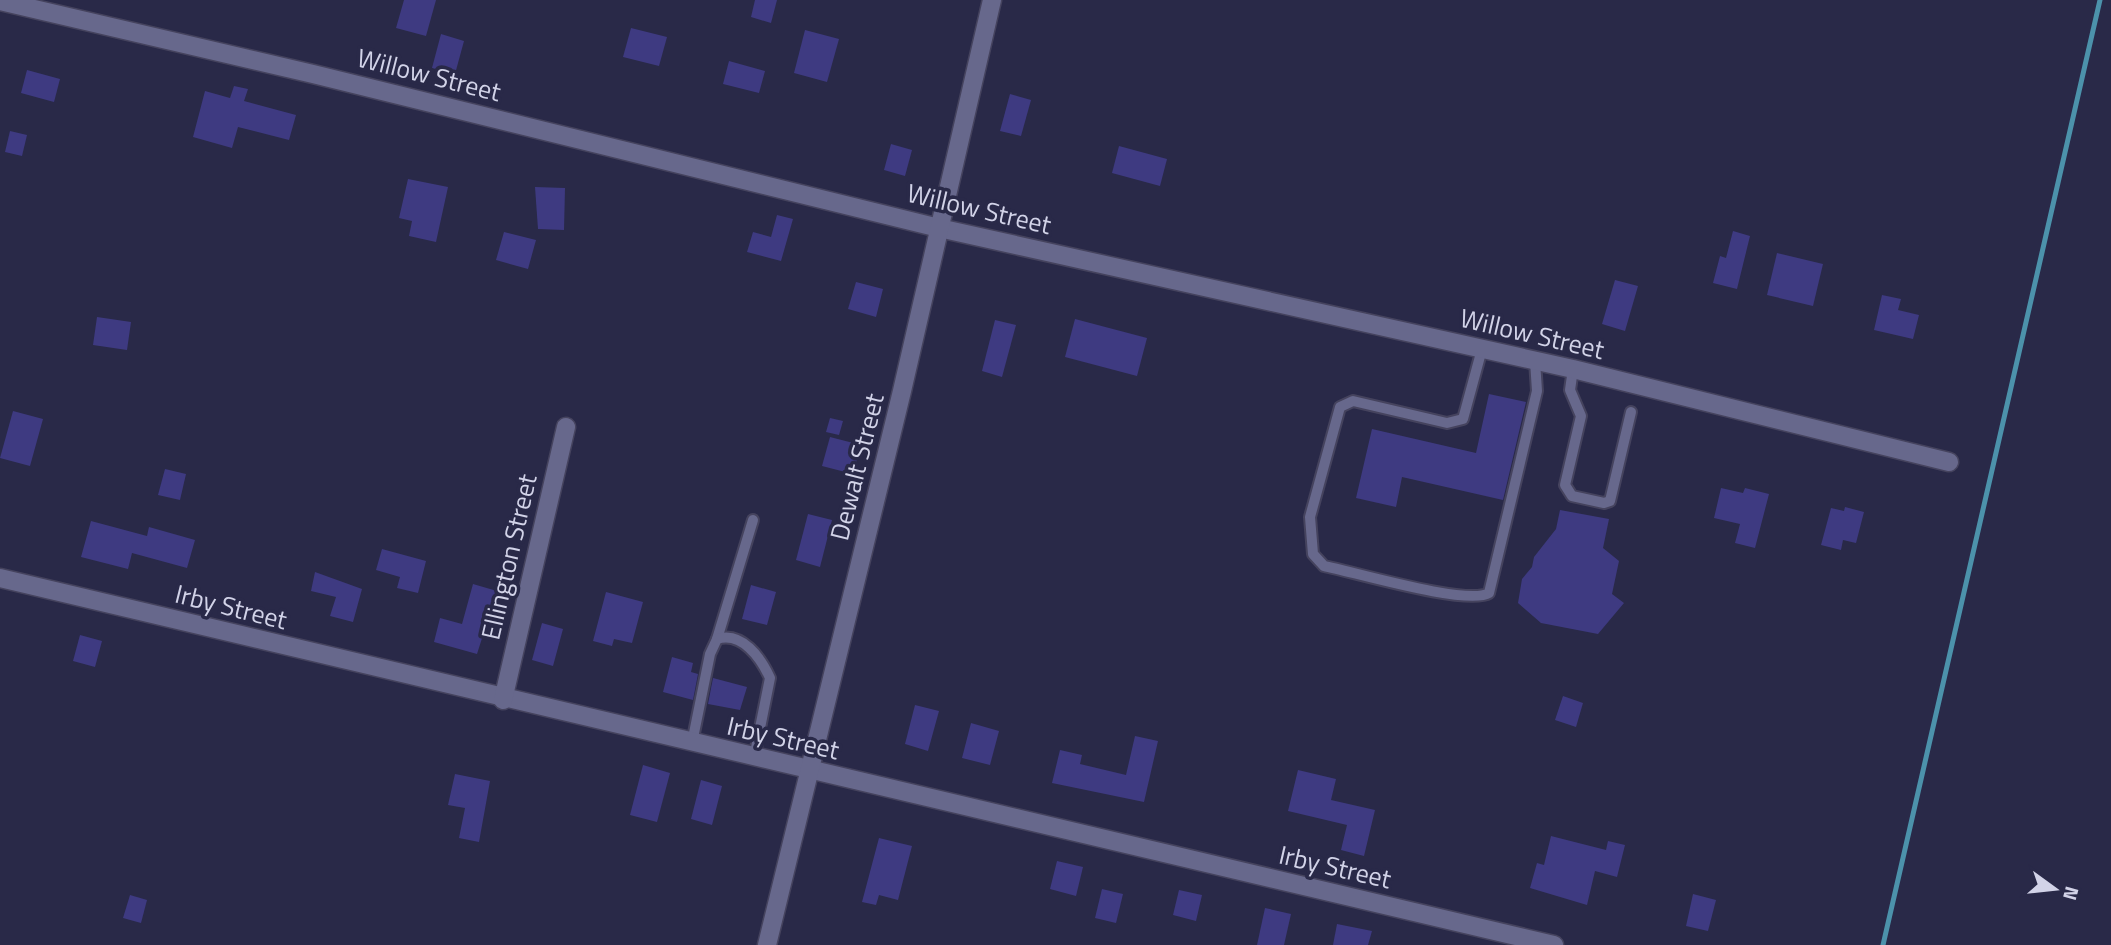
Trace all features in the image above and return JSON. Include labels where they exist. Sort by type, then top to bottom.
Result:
[{"type":"street","name":"Dewalt Street","points":[[767,945],[992,0]]},
{"type":"street","name":"Willow Street","points":[[0,1],[313,74],[939,228],[1573,369],[1949,462]]},
{"type":"street","name":"Ellington Street","points":[[503,700],[566,427]]},
{"type":"street","name":"Irby Street","points":[[0,578],[503,700],[1554,945]]},
{"type":"lane","points":[[1482,349],[1468,407],[1463,419],[1457,422],[1447,423],[1353,401],[1340,407],[1310,517],[1313,554],[1324,566],[1438,592],[1479,597],[1489,593],[1537,391],[1535,361]]},
{"type":"lane","points":[[1573,369],[1570,390],[1581,416],[1564,485],[1572,496],[1604,503],[1610,501],[1632,412]]},
{"type":"lane","points":[[692,743],[710,654],[753,520]]},
{"type":"lane","points":[[717,639],[734,638],[744,643],[763,662],[770,678],[754,758]]},
{"type":"building","points":[[404,0],[436,0],[426,36],[396,28]]},
{"type":"building","points":[[755,0],[777,0],[771,23],[751,17]]},
{"type":"building","points":[[631,28],[667,37],[659,66],[623,57]]},
{"type":"building","points":[[805,30],[839,39],[827,82],[794,73]]},
{"type":"building","points":[[441,34],[464,41],[455,74],[432,68]]},
{"type":"building","points":[[729,61],[765,71],[759,93],[723,84]]},
{"type":"building","points":[[27,70],[60,79],[54,102],[21,93]]},
{"type":"building","points":[[234,86],[248,89],[244,101],[296,115],[289,140],[238,127],[232,148],[193,137],[205,91],[230,98]]},
{"type":"building","points":[[1010,94],[1031,100],[1021,136],[1000,131]]},
{"type":"building","points":[[10,131],[27,135],[22,156],[5,152]]},
{"type":"building","points":[[891,144],[912,150],[905,176],[884,170]]},
{"type":"building","points":[[1119,146],[1167,159],[1160,186],[1112,173]]},
{"type":"building","points":[[408,179],[448,187],[436,242],[409,236],[412,221],[399,218]]},
{"type":"building","points":[[535,187],[565,188],[564,230],[538,229]]},
{"type":"building","points":[[777,215],[793,219],[781,261],[747,252],[753,232],[771,237]]},
{"type":"building","points":[[1733,231],[1750,236],[1737,289],[1713,283],[1720,256],[1726,258]]},
{"type":"building","points":[[504,232],[536,240],[528,269],[496,260]]},
{"type":"building","points":[[1777,253],[1823,264],[1813,306],[1767,295]]},
{"type":"building","points":[[1615,280],[1638,286],[1625,331],[1602,324]]},
{"type":"building","points":[[856,282],[883,289],[876,317],[848,309]]},
{"type":"building","points":[[1882,295],[1901,299],[1898,310],[1919,315],[1913,339],[1874,330]]},
{"type":"building","points":[[97,317],[131,322],[127,350],[93,345]]},
{"type":"building","points":[[1075,319],[1147,338],[1137,376],[1065,357]]},
{"type":"building","points":[[995,320],[1016,325],[1002,377],[982,371]]},
{"type":"building","points":[[1489,394],[1526,402],[1503,500],[1402,477],[1396,507],[1356,498],[1372,429],[1476,453]]},
{"type":"building","points":[[13,411],[43,419],[30,466],[0,458]]},
{"type":"building","points":[[830,418],[843,421],[839,435],[826,432]]},
{"type":"building","points":[[830,437],[861,445],[853,474],[822,466]]},
{"type":"building","points":[[165,469],[186,474],[180,500],[158,495]]},
{"type":"building","points":[[1721,488],[1743,493],[1745,488],[1769,494],[1755,548],[1735,543],[1740,524],[1714,518]]},
{"type":"building","points":[[1845,507],[1864,512],[1856,543],[1843,540],[1841,550],[1821,545],[1831,508],[1844,511]]},
{"type":"building","points":[[1560,510],[1609,519],[1603,548],[1619,561],[1612,594],[1624,603],[1598,634],[1541,623],[1518,603],[1522,579],[1532,567],[1534,557],[1556,529]]},
{"type":"building","points":[[808,514],[832,520],[820,567],[796,560]]},
{"type":"building","points":[[91,521],[147,536],[149,527],[195,540],[187,568],[132,553],[128,569],[81,557]]},
{"type":"building","points":[[382,549],[426,561],[418,593],[397,588],[400,577],[376,570]]},
{"type":"building","points":[[315,572],[362,589],[353,622],[330,616],[336,597],[311,591]]},
{"type":"building","points":[[473,584],[497,591],[477,654],[434,642],[440,618],[462,624]]},
{"type":"building","points":[[751,585],[776,592],[767,625],[742,619]]},
{"type":"building","points":[[606,592],[643,602],[632,643],[614,639],[612,646],[593,641]]},
{"type":"building","points":[[542,623],[563,629],[553,666],[532,660]]},
{"type":"building","points":[[80,635],[102,641],[95,667],[73,661]]},
{"type":"building","points":[[672,657],[693,663],[691,672],[698,674],[693,700],[663,692]]},
{"type":"building","points":[[713,678],[747,687],[740,710],[708,704]]},
{"type":"building","points":[[1563,696],[1583,703],[1576,727],[1555,720]]},
{"type":"building","points":[[915,705],[939,711],[928,751],[905,744]]},
{"type":"building","points":[[971,723],[999,731],[990,765],[962,758]]},
{"type":"building","points":[[1135,736],[1158,741],[1144,802],[1052,783],[1060,750],[1082,755],[1080,764],[1126,775]]},
{"type":"building","points":[[643,765],[670,773],[657,822],[630,815]]},
{"type":"building","points":[[1298,770],[1336,779],[1331,800],[1375,810],[1364,856],[1341,850],[1347,825],[1288,811]]},
{"type":"building","points":[[455,774],[490,781],[479,842],[459,838],[465,808],[448,805]]},
{"type":"building","points":[[701,780],[722,786],[712,825],[691,819]]},
{"type":"building","points":[[1551,836],[1606,850],[1608,841],[1625,845],[1617,877],[1595,871],[1587,905],[1530,888],[1537,863],[1544,865]]},
{"type":"building","points":[[879,838],[912,846],[898,900],[879,895],[876,905],[862,902]]},
{"type":"building","points":[[1057,861],[1083,867],[1076,896],[1050,889]]},
{"type":"building","points":[[1102,889],[1123,894],[1116,923],[1095,918]]},
{"type":"building","points":[[1179,890],[1202,895],[1196,921],[1173,915]]},
{"type":"building","points":[[1693,894],[1716,900],[1708,931],[1686,926]]},
{"type":"building","points":[[130,895],[147,900],[141,923],[123,918]]},
{"type":"building","points":[[1265,908],[1291,914],[1284,945],[1257,945]]},
{"type":"building","points":[[1337,924],[1372,931],[1368,945],[1333,945]]},
{"type":"waterway","points":[[1883,945],[2100,0]]}]
